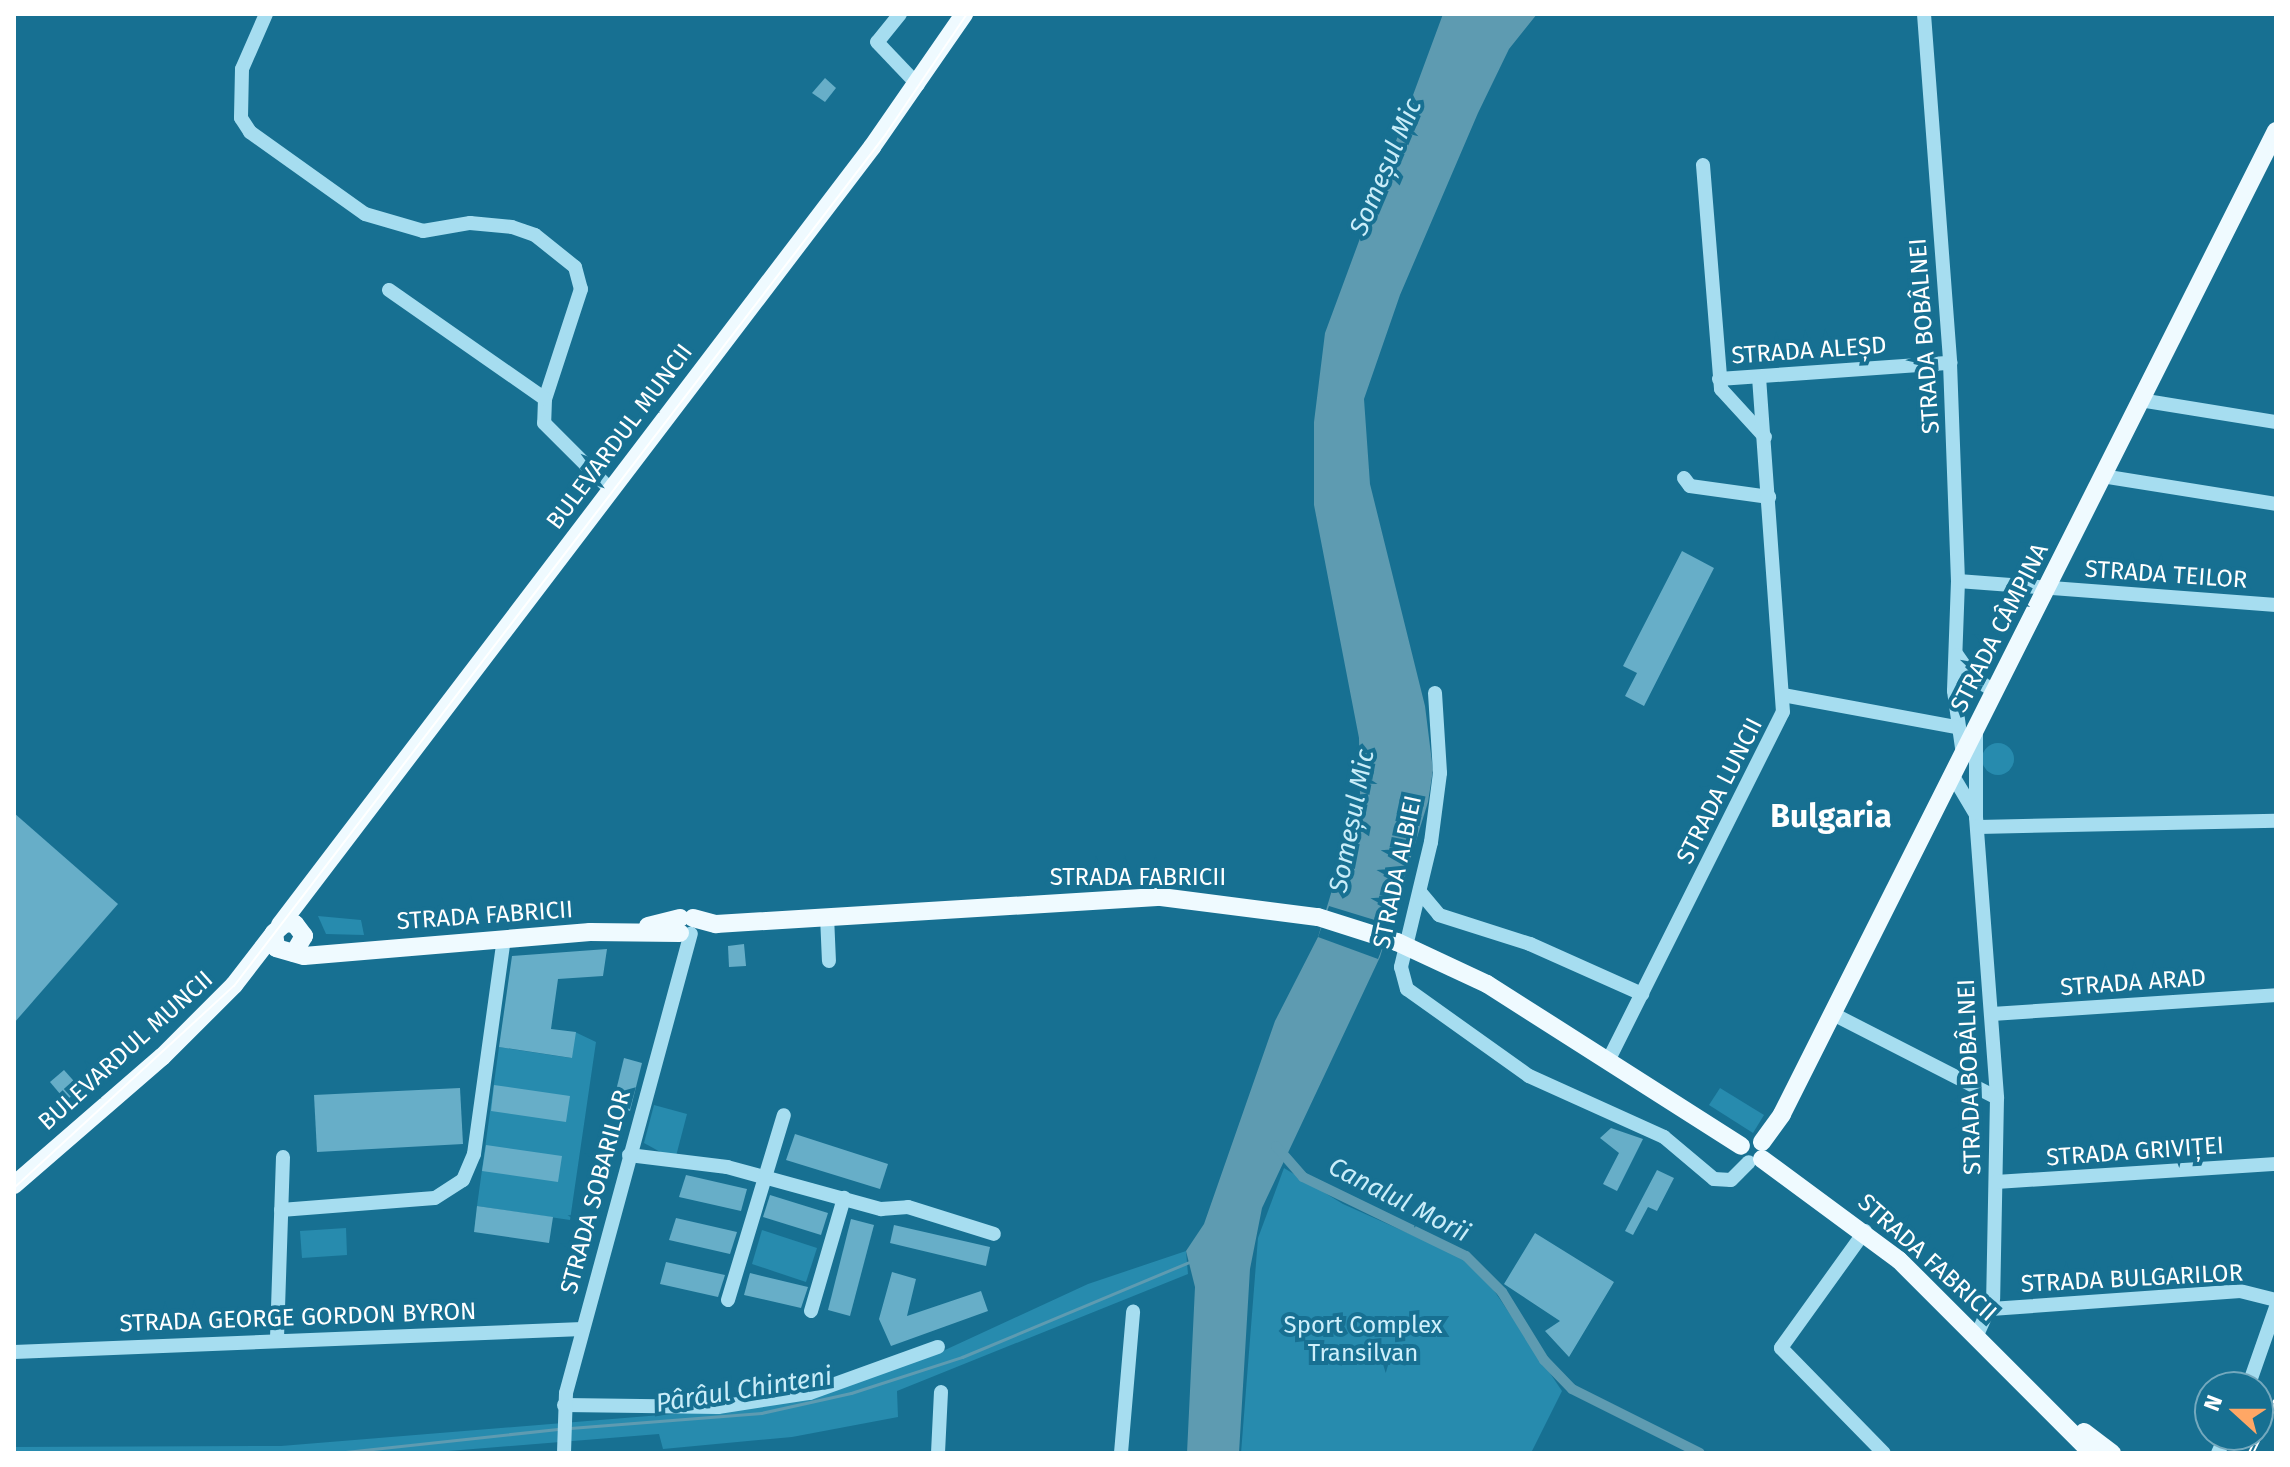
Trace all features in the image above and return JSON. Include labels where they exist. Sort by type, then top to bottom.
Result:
[{"type":"main road","name":"BULEVARDUL MUNCII","points":[[14,1185],[162,1057],[234,985],[918,85],[964,14]]},
{"type":"main road","name":"STRADA CÂMPINA","points":[[1753,1152],[1833,1014],[2276,131]]},
{"type":"main road","name":"BULEVARDUL MUNCII","points":[[304,934],[310,886]]},
{"type":"main road","name":"STRADA FABRICII","points":[[291,954],[625,931],[687,931],[713,924],[1131,897],[1223,900],[1358,928],[1487,984],[1753,1152],[1865,1231],[1978,1333],[2096,1451]]},
{"type":"main road","name":"STRADA FABRICII","points":[[277,929],[295,924],[304,934],[349,952]]},
{"type":"main road","points":[[277,929],[276,948],[291,954],[304,934]]},
{"type":"main road","name":"BULEVARDUL MUNCII","points":[[234,985],[291,954]]},
{"type":"street","points":[[266,14],[243,59],[241,118],[250,132],[353,207],[407,227],[512,227],[535,235],[575,267],[581,289],[545,399],[548,431],[611,490]]},
{"type":"street","points":[[900,14],[877,42],[918,85]]},
{"type":"street","name":"STRADA BOBÂLNEI","points":[[1924,14],[1950,363],[1958,581],[1955,727],[1963,755]]},
{"type":"street","points":[[1703,165],[1719,379],[1725,396],[1765,437]]},
{"type":"street","points":[[389,290],[545,399]]},
{"type":"street","name":"STRADA ALEȘD","points":[[1719,379],[1950,363]]},
{"type":"street","name":"STRADA LUNCII","points":[[1608,1061],[1776,729],[1783,695],[1759,378]]},
{"type":"street","points":[[2140,400],[2276,422]]},
{"type":"street","points":[[2102,476],[2276,504]]},
{"type":"street","points":[[1684,478],[1690,486],[1769,497]]},
{"type":"street","name":"STRADA TEILOR","points":[[1958,581],[2276,605]]},
{"type":"street","points":[[1957,655],[1973,678],[1995,691]]},
{"type":"street","name":"STRADA ALBIEI","points":[[1435,693],[1440,773],[1420,892],[1401,973],[1407,989],[1502,1059],[1664,1137],[1714,1179],[1731,1180],[1753,1152]]},
{"type":"street","points":[[1783,695],[1955,727]]},
{"type":"street","name":"STRADA BOBÂLNEI","points":[[1976,727],[1977,822],[1997,1098],[1991,1309],[1978,1333]]},
{"type":"street","name":"STRADA BOBÂLNEI","points":[[1953,776],[1977,822]]},
{"type":"street","points":[[1977,822],[2276,821]]},
{"type":"street","points":[[1420,892],[1439,915],[1530,944],[1642,994]]},
{"type":"street","points":[[1410,929],[1439,915]]},
{"type":"street","points":[[827,916],[829,961]]},
{"type":"street","name":"STRADA SOBARILOR","points":[[564,1447],[564,1410],[583,1329],[687,931]]},
{"type":"street","points":[[281,1210],[435,1198],[463,1180],[474,1154],[504,939]]},
{"type":"street","name":"STRADA ARAD","points":[[1992,1014],[2276,995]]},
{"type":"street","points":[[1833,1014],[1997,1098]]},
{"type":"street","points":[[728,1300],[784,1115]]},
{"type":"street","points":[[629,1155],[765,1176],[881,1209],[908,1207],[994,1234]]},
{"type":"street","points":[[277,1338],[283,1157]]},
{"type":"street","name":"STRADA GRIVIȚEI","points":[[1996,1182],[2276,1164]]},
{"type":"street","points":[[811,1311],[844,1198]]},
{"type":"street","points":[[1865,1231],[1781,1348],[1884,1453]]},
{"type":"street","name":"STRADA BULGARILOR","points":[[1991,1309],[2240,1291],[2276,1300]]},
{"type":"street","points":[[2254,1371],[2276,1307]]},
{"type":"street","points":[[1121,1453],[1133,1312]]},
{"type":"street","name":"STRADA GEORGE GORDON BYRON","points":[[14,1352],[277,1338],[583,1329]]},
{"type":"street","points":[[564,1410],[718,1407],[810,1393],[938,1347]]},
{"type":"street","points":[[938,1453],[941,1392]]},
{"type":"green space","points":[[1998,743],[2009,748],[2014,759],[2009,770],[1998,775],[1987,770],[1982,759],[1987,748]]},
{"type":"green space","points":[[318,916],[361,920],[364,935],[326,934]]},
{"type":"green space","points":[[575,1032],[596,1042],[570,1220],[477,1206],[499,1047],[571,1058]]},
{"type":"green space","points":[[1720,1088],[1764,1115],[1753,1133],[1709,1105]]},
{"type":"green space","points":[[654,1105],[687,1114],[675,1160],[644,1143]]},
{"type":"green space","name":"Sport Complex Transilvan","points":[[1284,1168],[1343,1204],[1459,1256],[1491,1286],[1562,1391],[1531,1453],[1241,1453],[1258,1238]]},
{"type":"green space","points":[[346,1228],[347,1255],[302,1258],[300,1231]]},
{"type":"green space","points":[[762,1230],[817,1248],[806,1282],[752,1264]]},
{"type":"green space","points":[[1186,1251],[1188,1274],[897,1391],[898,1417],[792,1437],[663,1449],[659,1434],[424,1453],[14,1453],[14,1447],[281,1446],[759,1407],[932,1356],[1088,1284]]},
{"type":"shaded area","points":[[1443,14],[1537,14],[1509,49],[1478,113],[1400,295],[1364,399],[1370,484],[1425,706],[1433,770],[1428,802],[1380,957],[1262,1208],[1250,1269],[1239,1453],[1187,1453],[1195,1287],[1186,1251],[1204,1224],[1275,1021],[1318,937],[1360,796],[1359,738],[1314,505],[1314,422],[1325,333]]},
{"type":"pier","points":[[1329,906],[1391,925],[1378,959],[1318,937]]},
{"type":"building","points":[[825,78],[836,88],[825,102],[812,93]]},
{"type":"building","points":[[1682,551],[1714,568],[1644,706],[1625,696],[1637,673],[1623,666]]},
{"type":"building","points":[[14,813],[118,904],[14,1023]]},
{"type":"building","points":[[744,944],[746,966],[729,967],[728,946]]},
{"type":"building","points":[[607,949],[603,976],[558,979],[551,1029],[576,1032],[572,1058],[499,1047],[512,956]]},
{"type":"building","points":[[624,1058],[642,1063],[630,1111],[612,1107]]},
{"type":"building","points":[[64,1070],[80,1088],[66,1101],[50,1082]]},
{"type":"building","points":[[494,1085],[570,1096],[566,1122],[491,1111]]},
{"type":"building","points":[[460,1088],[463,1144],[317,1152],[314,1095]]},
{"type":"building","points":[[1611,1128],[1643,1139],[1617,1191],[1603,1184],[1619,1153],[1600,1138]]},
{"type":"building","points":[[795,1134],[888,1164],[880,1189],[786,1160]]},
{"type":"building","points":[[486,1145],[562,1156],[558,1182],[482,1171]]},
{"type":"building","points":[[1657,1170],[1674,1178],[1657,1211],[1648,1207],[1633,1235],[1625,1231]]},
{"type":"building","points":[[686,1175],[747,1189],[741,1211],[679,1197]]},
{"type":"building","points":[[770,1195],[828,1213],[821,1235],[763,1217]]},
{"type":"building","points":[[477,1206],[553,1217],[549,1243],[474,1232]]},
{"type":"building","points":[[676,1218],[737,1232],[730,1254],[669,1240]]},
{"type":"building","points":[[851,1219],[874,1225],[850,1316],[828,1310]]},
{"type":"building","points":[[894,1225],[990,1247],[986,1266],[890,1243]]},
{"type":"building","points":[[1535,1233],[1614,1282],[1569,1357],[1545,1331],[1560,1321],[1504,1284]]},
{"type":"building","points":[[666,1262],[725,1275],[718,1297],[660,1284]]},
{"type":"building","points":[[892,1272],[916,1279],[907,1316],[981,1291],[988,1311],[891,1346],[879,1319]]},
{"type":"building","points":[[750,1273],[808,1287],[801,1308],[744,1295]]},
{"type":"waterway","name":"Canalul Morii","points":[[1276,1146],[1303,1177],[1466,1256],[1502,1292],[1544,1360],[1572,1389],[1700,1453]]},
{"type":"waterway","name":"Pârâul Chinteni","points":[[570,1428],[761,1413],[851,1393],[962,1357],[1189,1262]]},
{"type":"waterway","name":"Pârâul Chinteni","points":[[336,1453],[558,1429]]},
{"type":"tram line","points":[[14,1188],[234,986],[886,134],[967,14]]},
{"type":"railway","points":[[2251,1453],[2276,1401]]},
{"type":"district","name":"Bulgaria","points":[[1831,816]]},
{"type":"water label","name":"Someșul Mic","points":[[1386,167]]},
{"type":"water label","name":"Someșul Mic","points":[[1352,821]]}]
